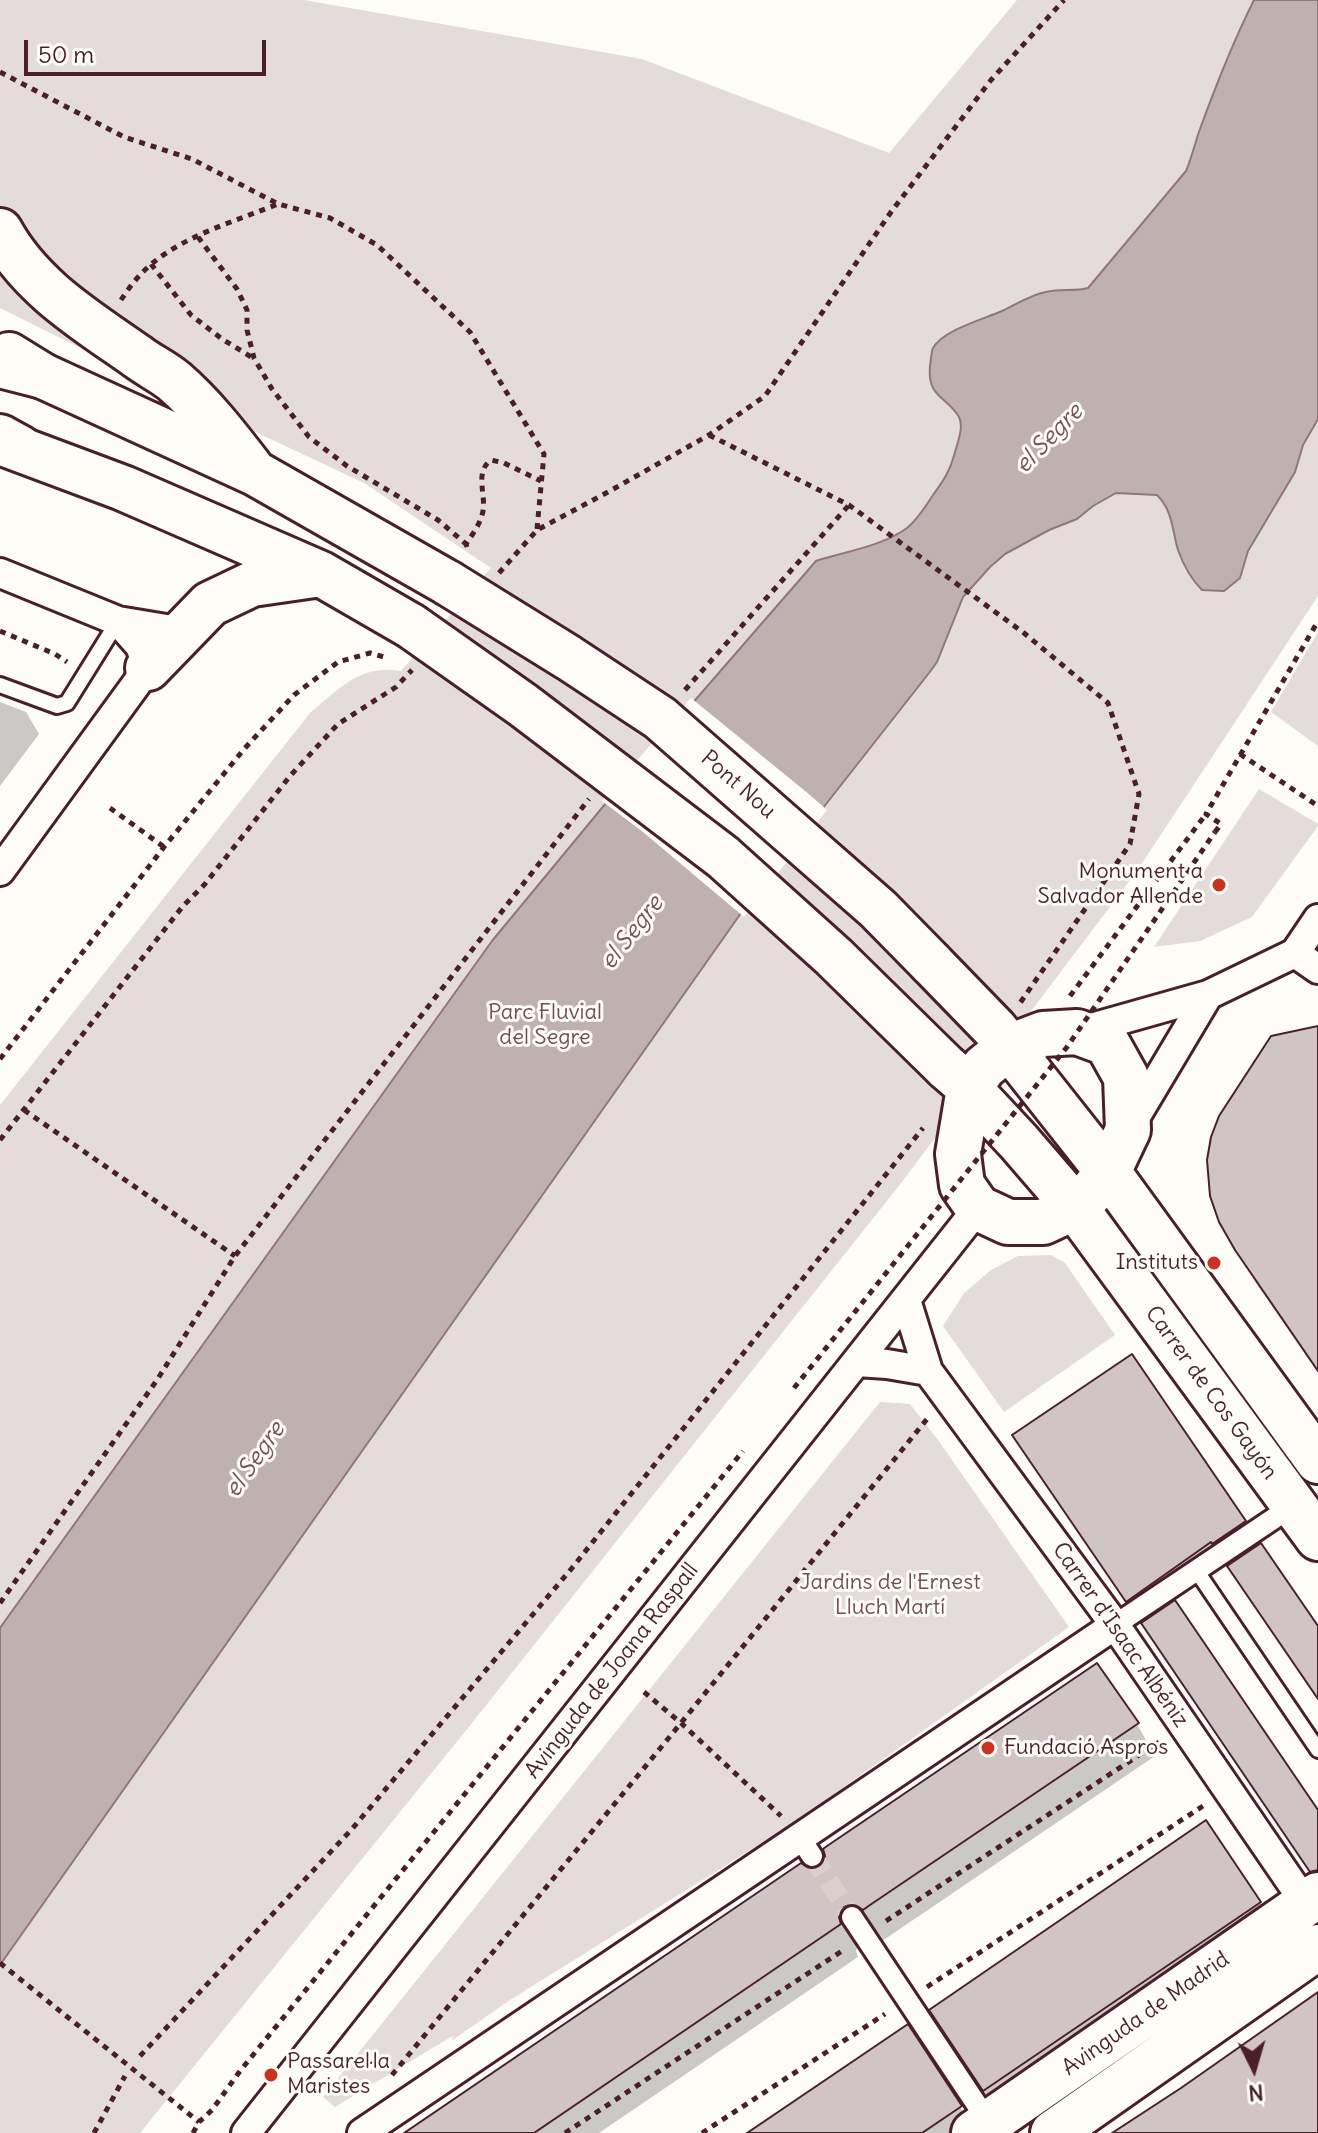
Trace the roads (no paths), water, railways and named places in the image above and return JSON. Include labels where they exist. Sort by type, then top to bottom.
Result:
[{"type":"main road","points":[[0,231],[32,277],[61,302],[171,379],[208,413],[255,473]]},
{"type":"main road","points":[[0,350],[43,376]]},
{"type":"main road","points":[[0,365],[43,376]]},
{"type":"main road","name":"Pont Nou","points":[[43,376],[459,568],[569,658],[660,718],[878,909],[1001,1036]]},
{"type":"main road","points":[[7,442],[123,488],[321,574],[408,650],[523,705],[723,857],[834,957],[959,1078],[958,1154],[962,1185],[978,1208],[1008,1222],[1043,1222],[1075,1207],[1108,1172],[1128,1130],[1126,1077],[1107,1043],[1073,1014],[1043,1034],[1001,1036]]},
{"type":"main road","points":[[148,668],[210,604],[252,584],[321,574]]},
{"type":"main road","points":[[959,1078],[984,1067],[1001,1036]]},
{"type":"main road","points":[[1001,1036],[1108,1172],[1318,1461]]},
{"type":"main road","name":"Carrer de Cos Gayón","points":[[959,1078],[1075,1207],[1306,1522]]},
{"type":"main road","name":"Avinguda de Madrid","points":[[981,2128],[1312,1900]]},
{"type":"main road","name":"Avinguda de Madrid","points":[[1053,2133],[1318,1947]]},
{"type":"street","points":[[0,573],[118,621],[181,634]]},
{"type":"street","points":[[0,871],[148,668],[140,646],[118,621]]},
{"type":"street","points":[[1073,1014],[1208,995],[1295,953],[1318,919]]},
{"type":"street","points":[[1295,953],[1318,969]]},
{"type":"street","points":[[1128,1130],[1208,995]]},
{"type":"street","name":"Avinguda de Joana Raspall","points":[[246,2133],[978,1208]]},
{"type":"street","name":"Carrer d'Isaac Albéniz","points":[[906,1300],[928,1371],[1115,1625],[1228,1791],[1312,1900]]},
{"type":"street","points":[[857,1362],[928,1371]]},
{"type":"street","points":[[362,2133],[806,1847],[1196,1570],[1306,1522]]},
{"type":"street","points":[[852,1917],[907,2000],[981,2128]]},
{"type":"lane","points":[[0,685],[57,706],[67,703],[118,621]]},
{"type":"lane","points":[[1196,1570],[1318,1750]]},
{"type":"water","name":"el Segre","points":[[1254,0],[1318,0],[1318,419],[1303,445],[1295,472],[1248,551],[1240,578],[1224,591],[1202,590],[1182,561],[1169,514],[1157,495],[1116,493],[1077,519],[1005,554],[963,597],[937,662],[746,906],[0,1965],[0,1628],[492,941],[611,797],[816,561],[887,539],[907,528],[921,513],[949,470],[961,430],[959,417],[932,385],[930,366],[933,348],[954,330],[1034,295],[1088,288],[1186,171],[1219,80]]},
{"type":"tunnel","points":[[812,1856],[852,1917]]},
{"type":"place","name":"Monument a Salvador Allende","points":[[1219,885]]},
{"type":"place","name":"Instituts","points":[[1214,1263]]},
{"type":"place","name":"Fundació Aspros","points":[[988,1748]]},
{"type":"place","name":"Passarel·la Maristes","points":[[271,2075]]},
{"type":"park label","name":"Parc Fluvial del Segre","points":[[545,1026]]},
{"type":"park label","name":"Jardins de l'Ernest Lluch Martí","points":[[890,1596]]}]
